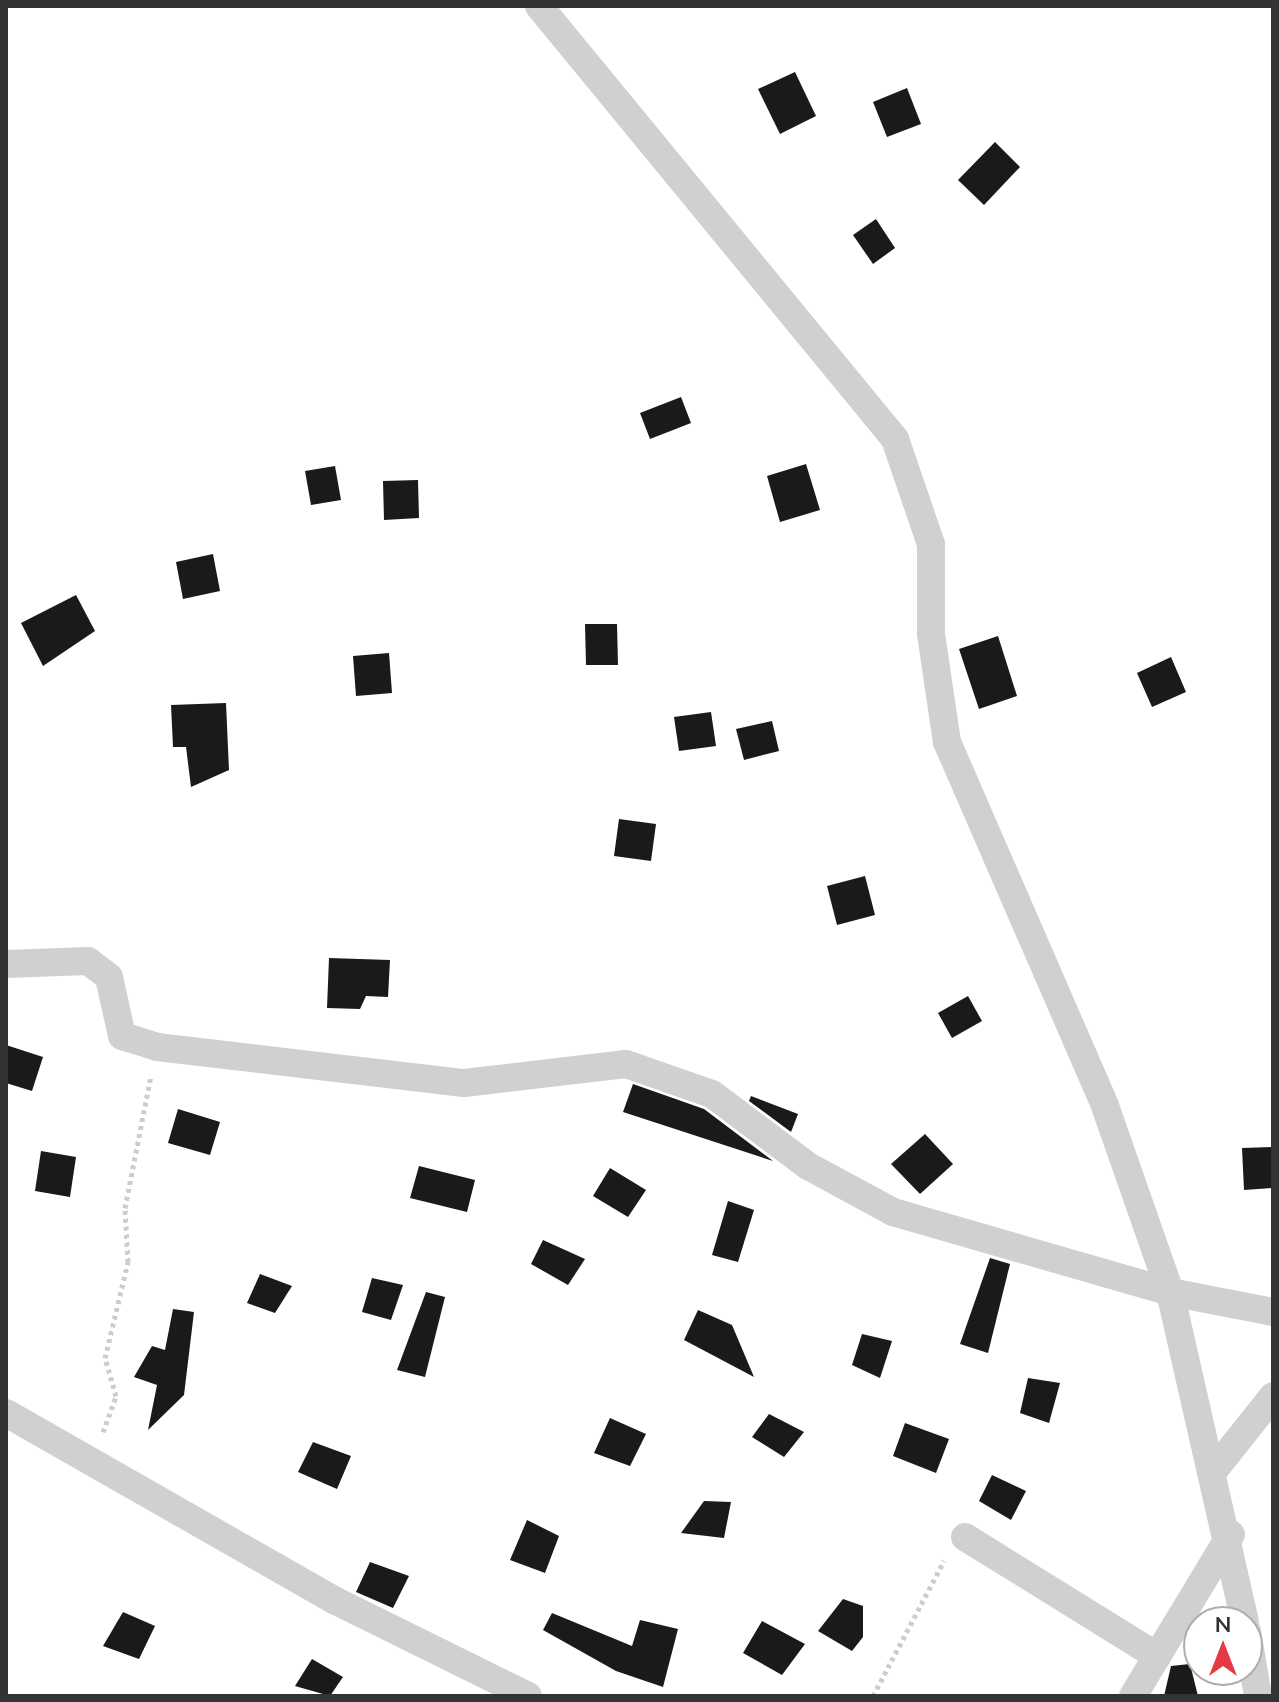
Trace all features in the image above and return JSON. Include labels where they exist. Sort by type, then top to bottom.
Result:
[{"type":"street","points":[[539,6],[895,439],[931,544],[931,634],[947,742],[1105,1106],[1170,1292],[1231,1534],[1242,1606]]},
{"type":"street","points":[[6,964],[88,961],[109,977],[122,1036],[157,1047],[464,1083],[626,1064],[712,1094],[808,1166],[893,1212],[1170,1292],[1273,1312]]},
{"type":"street","points":[[1215,1469],[1273,1396]]},
{"type":"street","points":[[6,1413],[336,1601],[528,1696]]},
{"type":"street","points":[[1133,1696],[1231,1534]]},
{"type":"street","points":[[965,1537],[1157,1656]]},
{"type":"path","points":[[93,1462],[116,1396],[105,1358],[128,1262],[125,1208],[157,1047]]},
{"type":"path","points":[[873,1696],[955,1541],[965,1537]]},
{"type":"building","points":[[795,72],[816,116],[780,134],[758,89]]},
{"type":"building","points":[[907,88],[921,124],[887,137],[873,102]]},
{"type":"building","points":[[995,142],[1020,167],[984,205],[958,180]]},
{"type":"building","points":[[876,219],[895,248],[873,264],[853,235]]},
{"type":"building","points":[[681,397],[691,423],[650,439],[640,413]]},
{"type":"building","points":[[806,464],[820,510],[780,522],[767,476]]},
{"type":"building","points":[[335,466],[341,500],[311,505],[305,471]]},
{"type":"building","points":[[418,480],[419,518],[384,520],[383,481]]},
{"type":"building","points":[[213,554],[220,591],[183,599],[176,562]]},
{"type":"building","points":[[76,595],[95,631],[43,666],[21,623]]},
{"type":"building","points":[[585,624],[617,624],[618,665],[586,665]]},
{"type":"building","points":[[998,636],[1017,696],[979,709],[959,649]]},
{"type":"building","points":[[389,653],[392,693],[356,696],[353,656]]},
{"type":"building","points":[[1171,657],[1186,692],[1152,707],[1137,673]]},
{"type":"building","points":[[226,703],[229,770],[191,787],[186,747],[173,747],[171,705]]},
{"type":"building","points":[[711,712],[716,746],[679,751],[674,717]]},
{"type":"building","points":[[772,721],[779,751],[744,760],[736,729]]},
{"type":"building","points":[[619,819],[656,824],[651,861],[614,856]]},
{"type":"building","points":[[865,876],[875,915],[837,925],[827,886]]},
{"type":"building","points":[[329,958],[390,960],[388,997],[366,996],[360,1009],[327,1008]]},
{"type":"building","points":[[968,996],[982,1021],[952,1038],[938,1013]]},
{"type":"building","points":[[6,1045],[43,1057],[32,1091],[6,1083]]},
{"type":"building","points":[[633,1084],[704,1109],[773,1161],[623,1112]]},
{"type":"building","points":[[751,1096],[798,1114],[791,1132],[749,1101]]},
{"type":"building","points":[[178,1109],[220,1122],[210,1155],[168,1143]]},
{"type":"building","points":[[925,1134],[953,1164],[920,1194],[891,1164]]},
{"type":"building","points":[[1273,1147],[1273,1188],[1244,1190],[1242,1148]]},
{"type":"building","points":[[41,1151],[76,1157],[70,1197],[35,1191]]},
{"type":"building","points":[[419,1166],[475,1180],[467,1212],[410,1198]]},
{"type":"building","points":[[610,1168],[646,1190],[628,1217],[593,1196]]},
{"type":"building","points":[[728,1201],[754,1210],[738,1262],[712,1255]]},
{"type":"building","points":[[543,1240],[585,1259],[568,1285],[531,1264]]},
{"type":"building","points":[[990,1258],[1010,1264],[988,1353],[960,1344]]},
{"type":"building","points":[[260,1274],[292,1286],[275,1313],[247,1303]]},
{"type":"building","points":[[372,1278],[403,1285],[391,1320],[362,1312]]},
{"type":"building","points":[[426,1292],[445,1297],[425,1377],[397,1370]]},
{"type":"building","points":[[173,1309],[194,1312],[184,1395],[148,1430],[157,1385],[134,1377],[152,1346],[165,1350]]},
{"type":"building","points":[[698,1310],[732,1325],[754,1377],[684,1340]]},
{"type":"building","points":[[862,1334],[892,1341],[880,1378],[852,1365]]},
{"type":"building","points":[[1028,1378],[1060,1383],[1049,1423],[1020,1413]]},
{"type":"building","points":[[769,1414],[804,1432],[784,1457],[752,1437]]},
{"type":"building","points":[[610,1418],[646,1434],[630,1466],[594,1453]]},
{"type":"building","points":[[905,1423],[949,1439],[936,1473],[893,1456]]},
{"type":"building","points":[[313,1442],[351,1456],[337,1489],[298,1472]]},
{"type":"building","points":[[992,1475],[1026,1491],[1011,1520],[979,1501]]},
{"type":"building","points":[[704,1501],[731,1502],[724,1538],[681,1533]]},
{"type":"building","points":[[527,1520],[559,1536],[545,1573],[510,1560]]},
{"type":"building","points":[[370,1562],[409,1576],[393,1608],[356,1592]]},
{"type":"building","points":[[843,1599],[863,1606],[863,1637],[852,1651],[818,1631]]},
{"type":"building","points":[[123,1612],[155,1626],[139,1659],[103,1646]]},
{"type":"building","points":[[552,1613],[632,1646],[640,1620],[678,1629],[663,1687],[616,1671],[543,1630]]},
{"type":"building","points":[[762,1621],[805,1644],[782,1675],[743,1653]]},
{"type":"building","points":[[312,1659],[343,1677],[330,1696],[295,1686]]},
{"type":"building","points":[[1183,1665],[1183,1686],[1196,1686],[1198,1696],[1164,1696],[1171,1666]]}]
